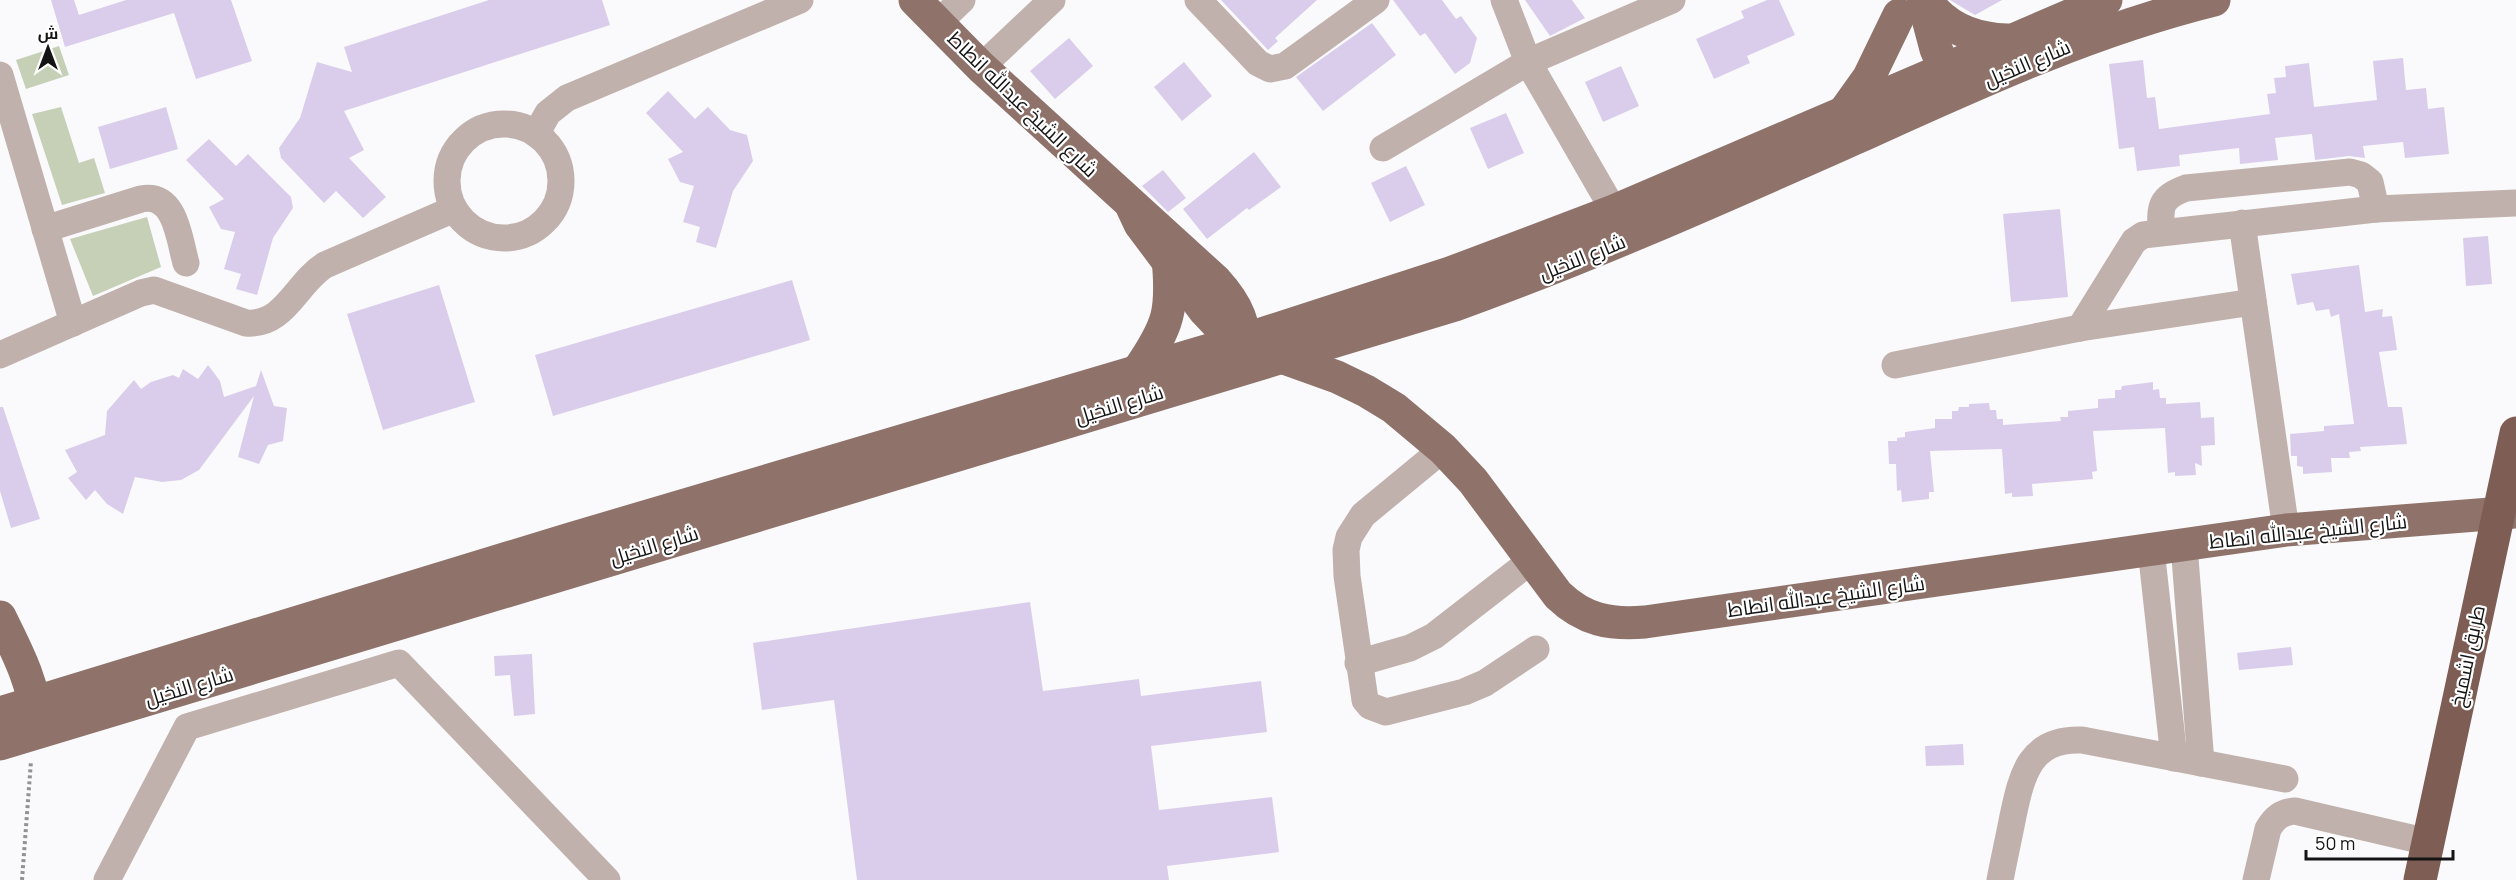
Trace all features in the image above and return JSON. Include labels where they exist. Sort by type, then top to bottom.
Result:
[{"type":"highway","name":"طريق اشميخ","points":[[2420,880],[2507,512],[2516,433]]},
{"type":"main road","name":"شارع النخيل","points":[[0,744],[22,714],[81,688],[1138,369],[1239,355],[1281,357],[1455,305],[1557,268],[1673,219],[1936,87],[2007,40],[2106,0]]},
{"type":"main road","name":"شارع النخيل","points":[[22,714],[1239,355],[1323,316],[1450,273],[1614,211],[1843,112],[1936,87],[2153,15],[2214,0]]},
{"type":"main road","points":[[1912,4],[1958,29],[1990,40],[2007,40]]},
{"type":"main road","points":[[1912,4],[1936,87]]},
{"type":"main road","points":[[1843,112],[1869,77],[1912,4]]},
{"type":"main road","name":"شارع الشيخ عبدالله انطاط","points":[[927,11],[981,67],[1132,207],[1178,245],[1226,292],[1240,315],[1239,355]]},
{"type":"main road","name":"شارع الشيخ عبدالله انطاط","points":[[1132,207],[1140,224],[1239,355]]},
{"type":"main road","points":[[1138,369],[1154,346],[1168,318],[1171,289],[1167,258]]},
{"type":"main road","points":[[1226,292],[1256,309],[1272,314],[1289,317],[1323,316]]},
{"type":"main road","name":"شارع الشيخ عبدالله انطاط","points":[[1281,357],[1337,376],[1394,408],[1443,449],[1473,481],[1569,606],[1598,620],[1629,624],[2286,530],[2507,512]]},
{"type":"main road","points":[[0,617],[4,652],[22,714]]},
{"type":"main road","points":[[4,652],[51,676],[81,688]]},
{"type":"street","points":[[536,134],[548,113],[567,98],[800,0]]},
{"type":"street","points":[[927,11],[962,0]]},
{"type":"street","points":[[981,67],[1052,0]]},
{"type":"street","points":[[1198,0],[1258,63],[1270,69],[1285,66],[1376,0]]},
{"type":"street","points":[[1504,0],[1528,62],[1614,211]]},
{"type":"street","points":[[1383,148],[1528,62],[1672,0]]},
{"type":"street","points":[[0,75],[73,323]]},
{"type":"street","points":[[500,124],[525,128],[536,134],[553,152],[561,176],[557,201],[543,222],[521,235],[495,237],[472,228],[454,209],[448,191],[447,172],[457,149],[465,139],[487,127],[500,124]]},
{"type":"street","points":[[2161,232],[2160,208],[2169,195],[2186,188],[2350,172],[2361,175],[2370,182],[2376,209]]},
{"type":"street","points":[[45,229],[141,199],[155,198],[170,210],[186,263]]},
{"type":"street","points":[[2080,328],[2134,241],[2143,235],[2376,209],[2516,203]]},
{"type":"street","points":[[0,355],[154,290],[246,323],[262,323],[277,315],[310,276],[325,265],[454,209]]},
{"type":"street","points":[[2242,223],[2286,530]]},
{"type":"street","points":[[1895,365],[2080,328],[2253,302]]},
{"type":"street","points":[[1443,449],[1363,515],[1349,537],[1346,563],[1358,663],[1365,700],[1370,706],[1386,712],[1475,688],[1536,649]]},
{"type":"street","points":[[2184,545],[2201,763]]},
{"type":"street","points":[[2151,549],[2174,758]]},
{"type":"street","points":[[1358,663],[1410,648],[1434,636],[1532,560]]},
{"type":"street","points":[[107,880],[187,727],[399,663],[607,880]]},
{"type":"street","points":[[2000,880],[2023,774],[2044,749],[2063,741],[2082,740],[2285,779]]},
{"type":"street","points":[[2256,880],[2268,829],[2279,815],[2287,812],[2295,811],[2428,842]]},
{"type":"path","points":[[22,714],[22,880]]},
{"type":"green space","points":[[59,46],[69,75],[26,89],[16,60]]},
{"type":"green space","points":[[61,107],[79,163],[94,158],[105,193],[62,205],[32,114]]},
{"type":"green space","points":[[147,217],[161,267],[93,296],[70,239]]},
{"type":"building","points":[[51,0],[74,0],[79,15],[126,0],[231,0],[252,61],[196,79],[174,13],[65,47]]},
{"type":"building","points":[[489,0],[602,0],[610,25],[344,111],[364,150],[349,158],[386,197],[363,218],[336,191],[324,203],[281,158],[279,148],[300,118],[317,62],[352,72],[344,47]]},
{"type":"building","points":[[1221,0],[1317,0],[1275,38],[1278,41],[1268,50]]},
{"type":"building","points":[[1393,0],[1442,0],[1456,19],[1461,16],[1477,38],[1470,63],[1455,74],[1425,33],[1420,36]]},
{"type":"building","points":[[1525,0],[1572,0],[1585,18],[1550,36]]},
{"type":"building","points":[[1767,0],[1779,0],[1795,35],[1747,56],[1750,63],[1714,79],[1696,39],[1744,18],[1741,11]]},
{"type":"building","points":[[1950,0],[2002,0],[1975,15]]},
{"type":"building","points":[[1372,23],[1396,55],[1323,111],[1296,77]]},
{"type":"building","points":[[1069,38],[1093,66],[1055,99],[1030,71]]},
{"type":"building","points":[[2403,58],[2406,90],[2426,88],[2428,109],[2444,107],[2449,154],[2405,158],[2403,142],[2363,146],[2365,158],[2349,156],[2315,160],[2312,134],[2275,138],[2278,160],[2240,164],[2239,148],[2179,155],[2180,166],[2137,171],[2134,147],[2119,149],[2109,64],[2143,60],[2147,98],[2155,97],[2159,129],[2270,114],[2267,94],[2276,93],[2274,78],[2286,77],[2285,66],[2309,63],[2314,107],[2377,100],[2373,61]]},
{"type":"building","points":[[1184,62],[1212,96],[1182,121],[1154,87]]},
{"type":"building","points":[[1621,66],[1639,106],[1603,122],[1585,82]]},
{"type":"building","points":[[668,91],[695,119],[708,107],[730,130],[747,135],[753,161],[733,191],[716,248],[696,242],[700,227],[683,222],[694,186],[680,182],[668,159],[683,152],[646,113]]},
{"type":"building","points":[[166,107],[178,149],[110,169],[98,127]]},
{"type":"building","points":[[1506,113],[1524,153],[1488,169],[1470,128]]},
{"type":"building","points":[[209,139],[236,166],[248,154],[291,197],[293,208],[273,238],[257,295],[236,289],[241,274],[224,269],[235,232],[221,229],[209,207],[224,199],[186,160]]},
{"type":"building","points":[[1254,152],[1281,187],[1249,210],[1247,208],[1207,239],[1183,209]]},
{"type":"building","points":[[1406,166],[1425,205],[1390,222],[1371,183]]},
{"type":"building","points":[[1163,170],[1186,198],[1168,212],[1142,186]]},
{"type":"building","points":[[2060,209],[2068,297],[2011,302],[2003,214]]},
{"type":"building","points":[[2488,236],[2492,284],[2466,286],[2463,238]]},
{"type":"building","points":[[2359,265],[2365,312],[2383,309],[2382,317],[2392,316],[2397,350],[2379,352],[2388,407],[2402,407],[2407,444],[2360,447],[2361,451],[2349,452],[2350,458],[2331,458],[2332,472],[2303,474],[2303,467],[2297,466],[2297,456],[2291,456],[2290,434],[2324,431],[2324,426],[2354,424],[2339,314],[2331,317],[2329,309],[2316,311],[2313,302],[2297,305],[2291,274]]},
{"type":"building","points":[[792,280],[810,340],[553,416],[535,355]]},
{"type":"building","points":[[439,285],[475,402],[383,430],[347,314]]},
{"type":"building","points":[[208,365],[220,381],[224,397],[256,386],[261,370],[274,406],[287,408],[283,441],[268,445],[259,464],[238,457],[254,396],[199,470],[181,480],[162,482],[135,477],[123,514],[107,504],[95,490],[86,500],[68,478],[77,472],[65,450],[105,435],[107,411],[134,380],[141,389],[151,382],[173,375],[179,378],[183,369],[198,379]]},
{"type":"building","points":[[2153,382],[2153,390],[2159,389],[2160,398],[2166,398],[2166,404],[2200,402],[2201,418],[2214,417],[2215,445],[2201,446],[2202,466],[2195,463],[2196,475],[2175,476],[2175,472],[2168,473],[2165,428],[2093,431],[2097,471],[2092,472],[2093,479],[2032,484],[2033,496],[2012,497],[2012,493],[2005,494],[2002,449],[1930,451],[1934,492],[1929,492],[1929,499],[1902,502],[1901,490],[1897,491],[1896,464],[1889,464],[1888,441],[1897,441],[1897,438],[1905,437],[1905,432],[1935,428],[1935,419],[1952,419],[1952,411],[1958,411],[1959,407],[1989,403],[1990,410],[1996,410],[1997,419],[2003,419],[2003,425],[2061,421],[2060,417],[2068,417],[2068,411],[2098,408],[2098,399],[2115,398],[2115,390],[2121,390],[2122,386]]},
{"type":"building","points":[[0,407],[3,407],[40,519],[11,528],[0,491]]},
{"type":"building","points":[[1030,602],[1043,691],[1139,679],[1141,696],[1261,681],[1267,732],[1151,746],[1159,810],[1272,797],[1279,852],[1167,866],[1169,880],[857,880],[834,700],[762,710],[753,643]]},
{"type":"building","points":[[2291,647],[2293,665],[2239,670],[2237,653]]},
{"type":"building","points":[[532,654],[535,714],[514,716],[510,675],[495,676],[494,656]]},
{"type":"building","points":[[1963,744],[1964,765],[1926,766],[1925,746]]}]
